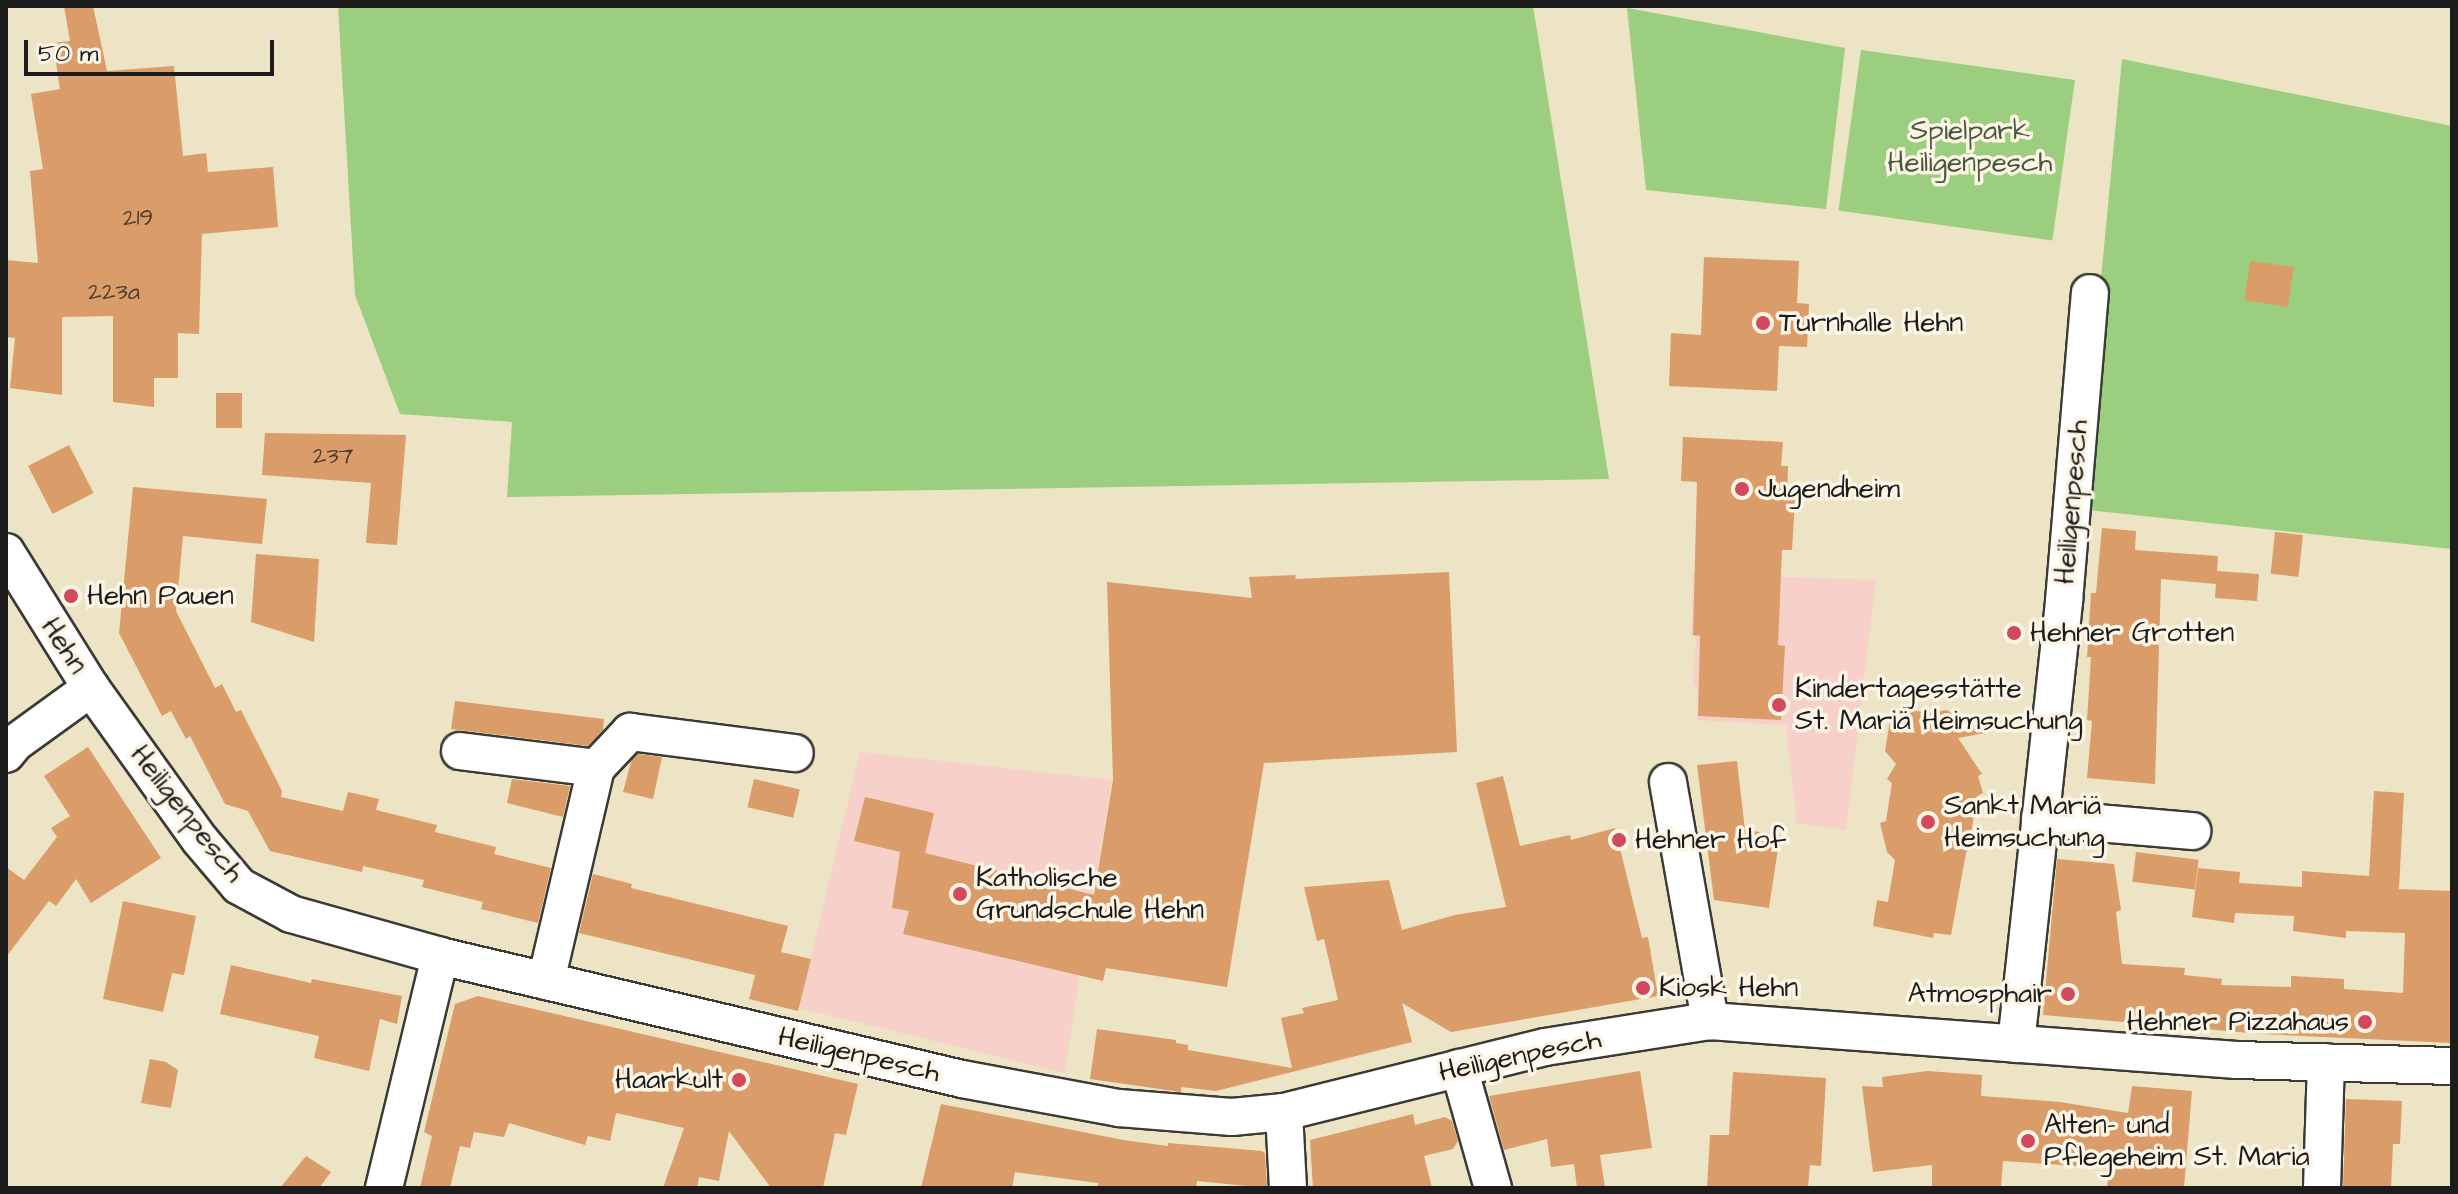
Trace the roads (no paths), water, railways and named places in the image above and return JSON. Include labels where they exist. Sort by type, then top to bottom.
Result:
[{"type":"street","name":"Heiligenpesch","points":[[2016,1044],[2065,586],[2090,293]]},
{"type":"street","name":"Hehn","points":[[6,552],[91,688],[9,744]]},
{"type":"street","name":"Heiligenpesch","points":[[91,688],[200,840],[239,886],[291,914],[440,956],[962,1079],[1119,1108],[1232,1117],[1284,1112],[1545,1047],[1710,1021],[2016,1044],[2452,1066]]},
{"type":"street","points":[[546,981],[596,768],[630,732],[795,753]]},
{"type":"street","points":[[460,751],[596,768]]},
{"type":"street","points":[[1668,782],[1710,1021]]},
{"type":"street","points":[[2040,818],[2192,831]]},
{"type":"street","points":[[384,1188],[440,956]]},
{"type":"street","points":[[2322,1188],[2326,1062]]},
{"type":"street","points":[[1459,1068],[1493,1188]]},
{"type":"street","points":[[1284,1112],[1288,1188]]},
{"type":"place","name":"Turnhalle Hehn","points":[[1763,323]]},
{"type":"place","name":"Jugendheim","points":[[1742,489]]},
{"type":"place","name":"Hehn Pauen","points":[[71,596]]},
{"type":"place","name":"Hehner Grotten","points":[[2014,633]]},
{"type":"place","name":"Kindertagesstätte St. Mariä Heimsuchung","points":[[1779,705]]},
{"type":"place","name":"Sankt Mariä Heimsuchung","points":[[1928,822]]},
{"type":"place","name":"Hehner Hof","points":[[1619,840]]},
{"type":"place","name":"Katholische Grundschule Hehn","points":[[960,894]]},
{"type":"place","name":"Kiosk Hehn","points":[[1643,988]]},
{"type":"place","name":"Atmosphair","points":[[2068,994]]},
{"type":"place","name":"Hehner Pizzahaus","points":[[2365,1022]]},
{"type":"place","name":"Haarkult","points":[[739,1080]]},
{"type":"place","name":"Alten- und Pflegeheim St. Maria","points":[[2028,1141]]},
{"type":"park label","name":"Spielpark Heiligenpesch","points":[[1970,147]]}]
